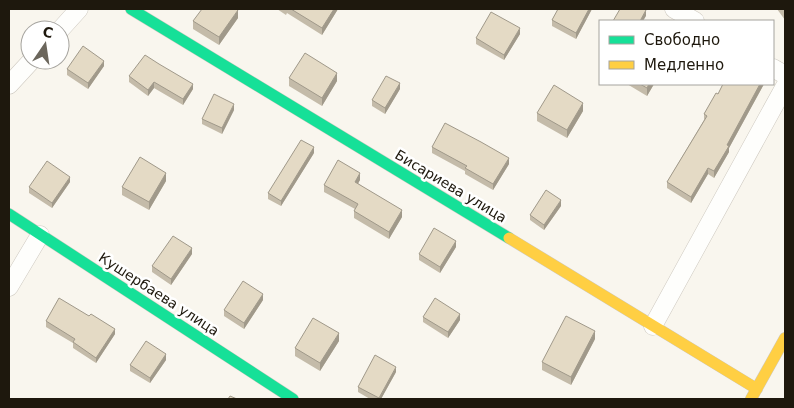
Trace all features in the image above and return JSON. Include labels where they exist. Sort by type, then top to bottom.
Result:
[{"type":"street","points":[[70,20],[80,9]]},
{"type":"street","name":"Бисариева улица","points":[[131,9],[653,326],[754,394]]},
{"type":"street","points":[[674,9],[693,20]]},
{"type":"street","points":[[774,69],[785,75]]},
{"type":"street","points":[[9,85],[23,70]]},
{"type":"street","points":[[653,326],[785,86]]},
{"type":"street","name":"Кушербаева улица","points":[[9,214],[293,399]]},
{"type":"street","points":[[9,287],[40,235]]},
{"type":"street","points":[[754,394],[785,338]]},
{"type":"building","points":[[202,9],[238,10],[219,37],[193,21]]},
{"type":"building","points":[[291,9],[334,9],[322,28]]},
{"type":"building","points":[[558,9],[589,9],[576,33],[552,20]]},
{"type":"building","points":[[620,9],[646,10],[641,20],[614,20]]},
{"type":"building","points":[[491,12],[520,28],[504,55],[476,38]]},
{"type":"building","points":[[83,46],[104,61],[88,83],[68,70]]},
{"type":"building","points":[[305,53],[337,73],[322,98],[289,78]]},
{"type":"building","points":[[145,55],[193,84],[183,99],[154,82],[148,90],[129,76]]},
{"type":"building","points":[[386,76],[400,83],[385,108],[372,100]]},
{"type":"building","points":[[554,85],[583,103],[567,130],[537,113]]},
{"type":"building","points":[[722,85],[759,85],[727,145],[729,146],[714,171],[708,168],[691,197],[667,182],[707,116],[704,114],[716,93],[718,94]]},
{"type":"building","points":[[214,94],[234,104],[222,128],[202,119]]},
{"type":"building","points":[[445,123],[509,158],[493,184],[465,168],[467,166],[432,147]]},
{"type":"building","points":[[301,140],[314,147],[281,201],[268,193]]},
{"type":"building","points":[[140,157],[166,173],[149,202],[122,187]]},
{"type":"building","points":[[338,160],[360,173],[355,182],[402,210],[389,232],[354,211],[358,204],[324,185]]},
{"type":"building","points":[[47,161],[70,177],[52,203],[29,187]]},
{"type":"building","points":[[546,190],[561,200],[544,225],[530,215]]},
{"type":"building","points":[[434,228],[456,241],[440,267],[419,254]]},
{"type":"building","points":[[173,236],[192,248],[171,279],[152,266]]},
{"type":"building","points":[[243,281],[263,294],[244,323],[224,310]]},
{"type":"building","points":[[59,298],[115,329],[96,358],[73,342],[75,339],[46,321]]},
{"type":"building","points":[[435,298],[460,314],[448,332],[423,317]]},
{"type":"building","points":[[566,316],[595,331],[571,377],[542,362]]},
{"type":"building","points":[[313,318],[339,333],[320,363],[295,348]]},
{"type":"building","points":[[146,341],[166,354],[150,378],[130,365]]},
{"type":"building","points":[[375,355],[396,367],[379,398],[358,387]]},
{"type":"traffic: fast","points":[[131,9],[509,238]]},
{"type":"traffic: fast","points":[[9,214],[293,399]]},
{"type":"traffic: slow","points":[[509,238],[757,389]]},
{"type":"traffic: slow","points":[[751,399],[785,338]]}]
